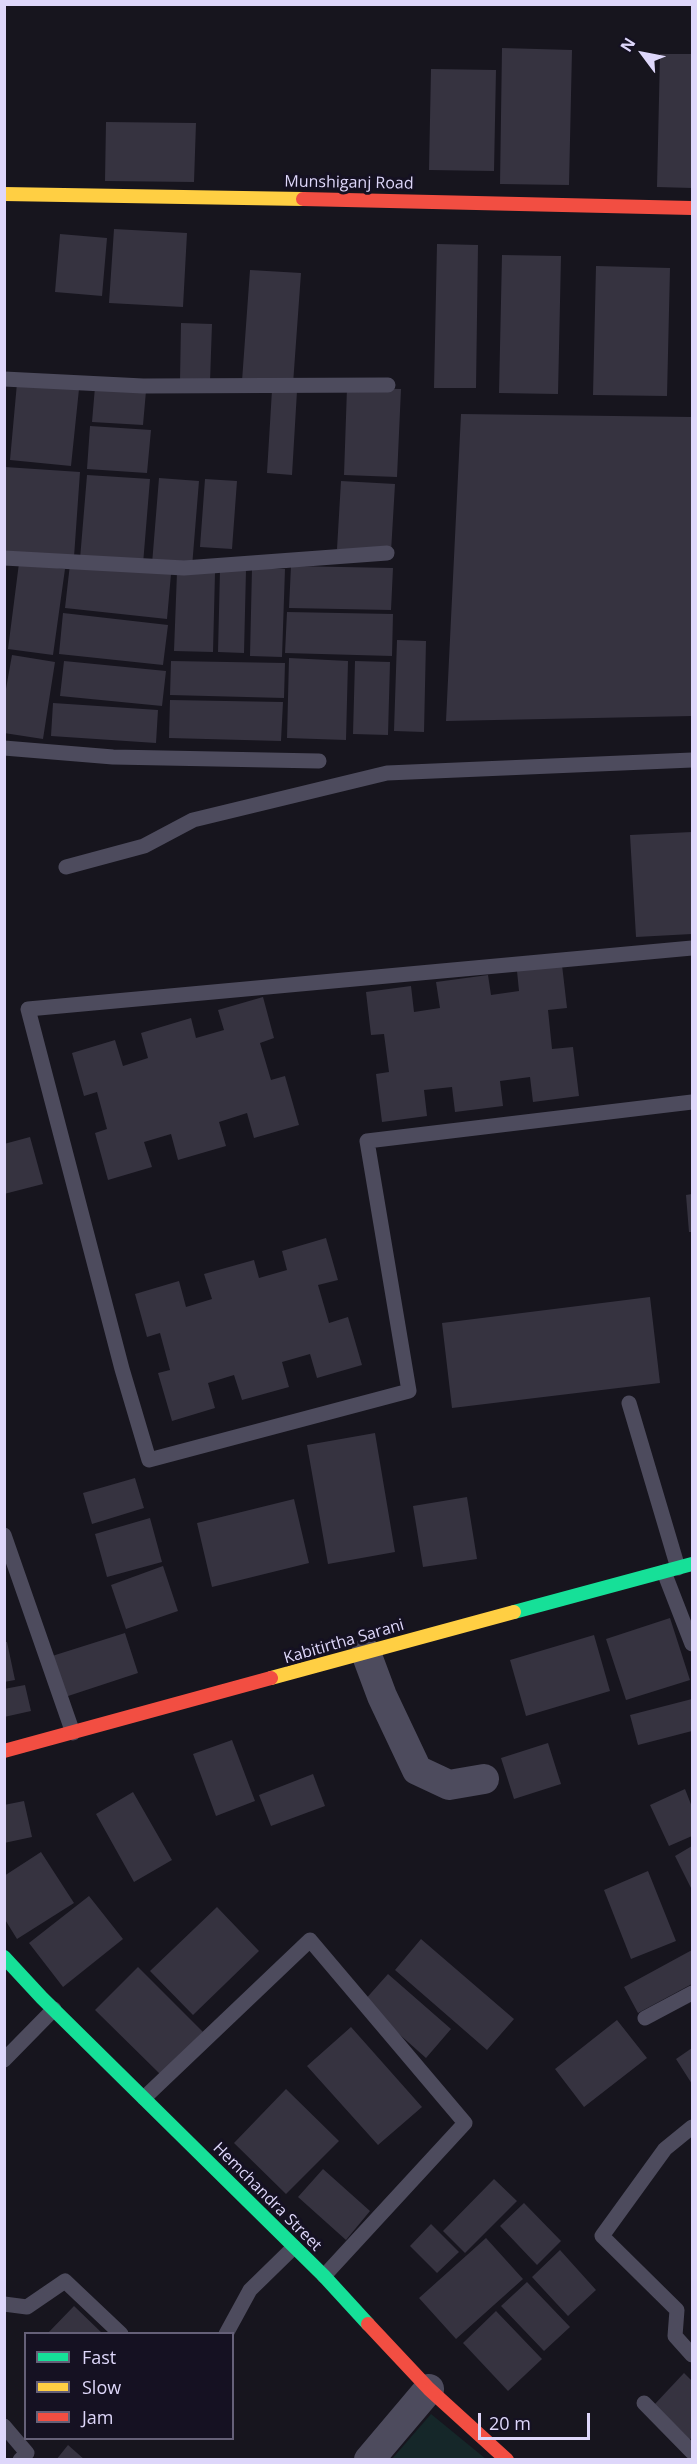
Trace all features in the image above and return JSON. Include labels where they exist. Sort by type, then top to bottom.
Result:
[{"type":"street","name":"Munshiganj Road","points":[[4,194],[501,202],[693,208]]},
{"type":"street","name":"Kabitirtha Sarani","points":[[4,1751],[678,1568]]},
{"type":"street","points":[[366,1653],[382,1696],[417,1770],[449,1785],[484,1779]]},
{"type":"street","name":"Hemchandra Street","points":[[4,1957],[324,2276],[429,2389],[507,2460]]},
{"type":"street","points":[[369,2460],[429,2389]]},
{"type":"lane","points":[[4,379],[142,386],[387,385]]},
{"type":"lane","points":[[4,558],[184,568],[387,553]]},
{"type":"lane","points":[[4,748],[113,758],[319,761]]},
{"type":"lane","points":[[66,867],[144,846],[193,820],[387,773],[693,760]]},
{"type":"lane","points":[[693,948],[28,1009],[122,1369],[149,1460],[409,1391],[367,1141],[693,1102]]},
{"type":"lane","points":[[629,1403],[678,1568],[693,1644]]},
{"type":"lane","points":[[4,1535],[73,1733]]},
{"type":"lane","points":[[144,2098],[310,1940],[465,2123],[324,2276]]},
{"type":"lane","points":[[645,2018],[693,1993]]},
{"type":"lane","points":[[4,2060],[54,2009]]},
{"type":"lane","points":[[693,2127],[665,2149],[602,2236],[677,2310],[675,2336],[693,2355]]},
{"type":"lane","points":[[227,2332],[250,2290],[294,2247]]},
{"type":"lane","points":[[4,2304],[27,2307],[65,2282],[120,2332]]},
{"type":"lane","points":[[644,2403],[693,2452]]},
{"type":"lane","points":[[4,2426],[27,2453],[20,2460]]},
{"type":"shaded area","points":[[431,2414],[486,2459],[391,2460]]},
{"type":"building","points":[[502,48],[572,50],[569,185],[500,184]]},
{"type":"building","points":[[660,54],[692,54],[692,188],[657,187]]},
{"type":"building","points":[[431,69],[496,70],[494,171],[429,170]]},
{"type":"building","points":[[106,122],[196,123],[194,182],[105,181]]},
{"type":"building","points":[[114,229],[187,233],[183,307],[109,303]]},
{"type":"building","points":[[60,234],[107,238],[102,296],[55,292]]},
{"type":"building","points":[[437,244],[478,245],[476,388],[434,388]]},
{"type":"building","points":[[502,255],[561,256],[558,394],[499,393]]},
{"type":"building","points":[[596,266],[670,268],[667,396],[593,395]]},
{"type":"building","points":[[250,270],[301,273],[293,384],[242,381]]},
{"type":"building","points":[[181,323],[212,324],[210,382],[180,381]]},
{"type":"building","points":[[17,383],[79,389],[71,466],[10,460]]},
{"type":"building","points":[[95,387],[146,391],[143,425],[92,422]]},
{"type":"building","points":[[347,388],[401,389],[397,477],[344,475]]},
{"type":"building","points":[[272,390],[297,391],[292,475],[267,473]]},
{"type":"building","points":[[461,414],[692,417],[692,716],[446,721]]},
{"type":"building","points":[[90,426],[151,430],[147,473],[87,469]]},
{"type":"building","points":[[5,467],[80,472],[74,557],[5,553]]},
{"type":"building","points":[[87,475],[150,479],[143,564],[80,559]]},
{"type":"building","points":[[159,478],[199,481],[192,567],[152,564]]},
{"type":"building","points":[[205,479],[237,481],[232,549],[200,547]]},
{"type":"building","points":[[341,481],[395,484],[391,552],[337,549]]},
{"type":"building","points":[[19,563],[65,569],[53,655],[8,649]]},
{"type":"building","points":[[70,564],[171,574],[167,619],[65,608]]},
{"type":"building","points":[[291,566],[393,568],[391,610],[289,608]]},
{"type":"building","points":[[252,568],[285,569],[282,657],[250,656]]},
{"type":"building","points":[[220,570],[246,570],[244,653],[218,652]]},
{"type":"building","points":[[177,572],[215,573],[213,652],[174,651]]},
{"type":"building","points":[[287,612],[393,614],[392,656],[285,653]]},
{"type":"building","points":[[63,613],[168,625],[163,665],[59,654]]},
{"type":"building","points":[[397,640],[426,641],[424,732],[394,731]]},
{"type":"building","points":[[12,655],[55,662],[43,739],[4,733],[4,700]]},
{"type":"building","points":[[289,658],[348,661],[346,740],[287,738]]},
{"type":"building","points":[[64,661],[166,671],[162,706],[60,696]]},
{"type":"building","points":[[171,661],[285,663],[284,698],[170,695]]},
{"type":"building","points":[[355,661],[390,662],[388,735],[353,734]]},
{"type":"building","points":[[170,700],[283,702],[281,741],[169,738]]},
{"type":"building","points":[[53,703],[158,710],[156,743],[51,736]]},
{"type":"building","points":[[692,832],[692,934],[636,937],[630,835]]},
{"type":"building","points":[[562,965],[567,1008],[548,1010],[552,1049],[573,1047],[579,1096],[533,1102],[530,1077],[500,1081],[503,1106],[455,1112],[452,1087],[424,1090],[427,1116],[382,1122],[376,1074],[389,1072],[384,1034],[371,1035],[366,992],[411,986],[414,1012],[440,1008],[436,982],[488,975],[491,995],[519,991],[517,971]]},
{"type":"building","points":[[263,997],[274,1038],[260,1043],[271,1080],[285,1076],[299,1125],[254,1138],[247,1113],[219,1122],[226,1146],[178,1160],[171,1134],[144,1142],[152,1167],[108,1180],[95,1133],[107,1129],[97,1092],[84,1096],[72,1053],[115,1040],[123,1066],[148,1058],[141,1033],[191,1018],[196,1038],[224,1030],[218,1010]]},
{"type":"building","points":[[30,1137],[43,1184],[4,1194],[4,1144]]},
{"type":"building","points":[[692,1194],[692,1232],[689,1232],[686,1195]]},
{"type":"building","points":[[326,1238],[338,1280],[318,1285],[329,1323],[348,1317],[362,1365],[317,1378],[310,1354],[282,1362],[289,1387],[242,1400],[234,1375],[208,1383],[215,1408],[172,1421],[158,1373],[170,1370],[160,1333],[147,1337],[135,1294],[179,1281],[186,1307],[212,1299],[204,1274],[254,1260],[259,1278],[287,1270],[282,1251]]},
{"type":"building","points":[[650,1297],[660,1383],[452,1408],[442,1323]]},
{"type":"building","points":[[375,1433],[395,1552],[328,1564],[307,1445]]},
{"type":"building","points":[[135,1478],[144,1508],[92,1524],[83,1493]]},
{"type":"building","points":[[467,1497],[477,1559],[423,1567],[413,1506]]},
{"type":"building","points":[[294,1499],[309,1563],[212,1587],[197,1523]]},
{"type":"building","points":[[150,1518],[162,1562],[107,1577],[95,1534]]},
{"type":"building","points":[[163,1566],[178,1611],[126,1629],[111,1585]]},
{"type":"building","points":[[670,1618],[690,1680],[626,1700],[606,1639]]},
{"type":"building","points":[[125,1633],[138,1673],[62,1698],[49,1657]]},
{"type":"building","points":[[594,1635],[610,1691],[526,1716],[510,1660]]},
{"type":"building","points":[[4,1642],[7,1642],[15,1680],[4,1682]]},
{"type":"building","points":[[25,1685],[31,1711],[4,1717],[4,1689]]},
{"type":"building","points":[[692,1699],[692,1731],[638,1745],[630,1715]]},
{"type":"building","points":[[232,1740],[255,1801],[216,1816],[193,1754]]},
{"type":"building","points":[[548,1743],[561,1784],[514,1799],[501,1758]]},
{"type":"building","points":[[313,1774],[325,1806],[271,1826],[259,1795]]},
{"type":"building","points":[[685,1789],[692,1807],[692,1836],[669,1846],[650,1805]]},
{"type":"building","points":[[133,1792],[172,1860],[134,1882],[96,1814]]},
{"type":"building","points":[[24,1801],[32,1837],[4,1843],[4,1805]]},
{"type":"building","points":[[692,1846],[692,1890],[675,1856]]},
{"type":"building","points":[[41,1852],[74,1903],[17,1939],[4,1918],[4,1876]]},
{"type":"building","points":[[648,1871],[676,1941],[631,1959],[604,1890]]},
{"type":"building","points":[[89,1896],[123,1939],[63,1987],[29,1943]]},
{"type":"building","points":[[217,1907],[259,1951],[193,2015],[150,1971]]},
{"type":"building","points":[[421,1939],[514,2019],[487,2050],[395,1970]]},
{"type":"building","points":[[692,1950],[692,1984],[638,2013],[624,1987]]},
{"type":"building","points":[[138,1967],[203,2032],[161,2075],[95,2010]]},
{"type":"building","points":[[388,1974],[451,2029],[426,2058],[363,2002]]},
{"type":"building","points":[[617,2020],[647,2058],[584,2107],[555,2069]]},
{"type":"building","points":[[351,2027],[422,2107],[378,2145],[307,2066]]},
{"type":"building","points":[[692,2048],[692,2084],[676,2059]]},
{"type":"building","points":[[286,2089],[339,2141],[286,2194],[234,2143]]},
{"type":"building","points":[[323,2169],[370,2211],[346,2240],[298,2197]]},
{"type":"building","points":[[494,2179],[517,2201],[465,2253],[443,2231]]},
{"type":"building","points":[[524,2203],[561,2241],[537,2265],[500,2226]]},
{"type":"building","points":[[431,2224],[459,2252],[437,2273],[410,2246]]},
{"type":"building","points":[[486,2238],[523,2279],[456,2339],[419,2298]]},
{"type":"building","points":[[560,2250],[596,2290],[568,2316],[532,2277]]},
{"type":"building","points":[[527,2282],[570,2327],[544,2351],[501,2306]]},
{"type":"building","points":[[74,2306],[101,2332],[49,2332]]},
{"type":"building","points":[[496,2311],[542,2359],[508,2391],[463,2343]]},
{"type":"building","points":[[684,2373],[692,2381],[692,2437],[689,2441],[654,2405]]},
{"type":"building","points":[[68,2445],[85,2460],[56,2460]]},
{"type":"traffic: fast","points":[[514,1612],[692,1564]]},
{"type":"traffic: fast","points":[[4,1957],[42,1998],[324,2276],[368,2324]]},
{"type":"traffic: slow","points":[[4,194],[303,199]]},
{"type":"traffic: slow","points":[[271,1678],[514,1612]]},
{"type":"traffic: jam","points":[[303,199],[692,208]]},
{"type":"traffic: jam","points":[[4,1751],[271,1678]]},
{"type":"traffic: jam","points":[[368,2324],[429,2389],[507,2460]]}]
